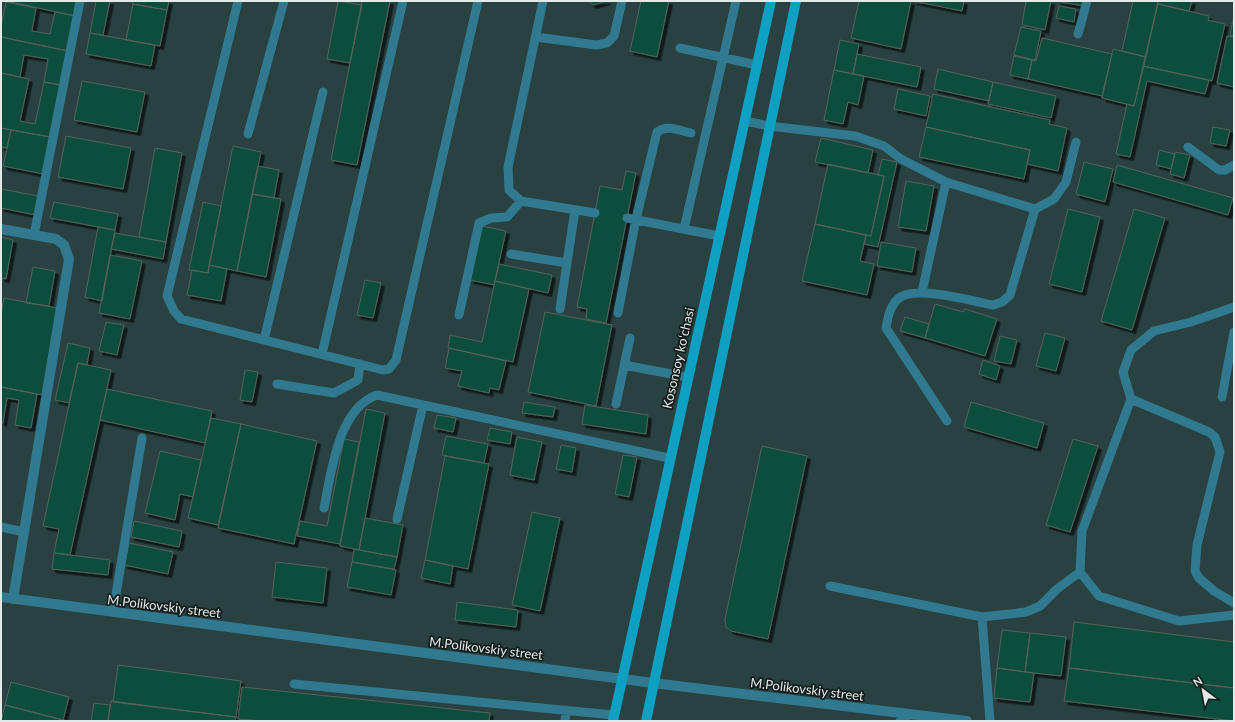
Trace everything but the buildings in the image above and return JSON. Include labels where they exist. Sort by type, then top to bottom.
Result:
[{"type":"street","name":"Kosonsoy koʻchasi","points":[[614,718],[621,678],[669,458],[771,1]]},
{"type":"street","points":[[646,721],[796,1]]},
{"type":"street","points":[[1,229],[59,241],[66,250],[69,259],[13,599]]},
{"type":"street","name":"M.Polikovskiy street","points":[[1,597],[653,683],[967,721]]},
{"type":"lane","points":[[34,235],[80,1]]},
{"type":"lane","points":[[238,1],[167,296],[174,311],[181,319],[386,370],[394,364],[396,360],[478,1]]},
{"type":"lane","points":[[248,134],[284,1]]},
{"type":"lane","points":[[322,354],[403,1]]},
{"type":"lane","points":[[543,1],[508,168],[509,190],[521,200],[595,213]]},
{"type":"lane","points":[[536,36],[596,45],[607,43],[614,36],[622,1]]},
{"type":"lane","points":[[684,229],[736,1]]},
{"type":"lane","points":[[1078,34],[1087,1]]},
{"type":"lane","points":[[680,48],[757,66]]},
{"type":"lane","points":[[264,340],[323,92]]},
{"type":"lane","points":[[744,121],[769,126],[856,136],[884,146],[901,159],[946,182],[1034,209],[1054,199],[1066,182],[1076,142]]},
{"type":"lane","points":[[618,313],[632,218],[657,132],[662,128],[667,127],[691,134]]},
{"type":"lane","points":[[1188,147],[1219,170],[1225,170],[1234,165]]},
{"type":"lane","points":[[922,292],[946,182]]},
{"type":"lane","points":[[459,315],[479,223],[491,218],[507,217],[521,200]]},
{"type":"lane","points":[[947,421],[886,328],[888,311],[900,297],[922,292],[994,305],[1002,302],[1010,295],[1034,209]]},
{"type":"lane","points":[[560,309],[575,210]]},
{"type":"lane","points":[[632,218],[719,236]]},
{"type":"lane","points":[[511,254],[567,264]]},
{"type":"lane","points":[[1234,307],[1191,322],[1154,331],[1131,350],[1123,372],[1131,399],[1082,531],[1080,572],[1099,596],[1179,621],[1234,615]]},
{"type":"lane","points":[[1222,397],[1234,332]]},
{"type":"lane","points":[[616,404],[630,338]]},
{"type":"lane","points":[[277,384],[334,393],[358,380],[360,364]]},
{"type":"lane","points":[[624,365],[687,377]]},
{"type":"lane","points":[[324,508],[338,443],[360,405],[377,395],[669,458]]},
{"type":"lane","points":[[1131,399],[1209,432],[1215,437],[1219,448],[1219,461],[1197,546],[1195,571],[1199,578],[1214,591],[1234,603]]},
{"type":"lane","points":[[397,519],[423,405]]},
{"type":"lane","points":[[113,612],[142,438]]},
{"type":"lane","points":[[1,527],[24,532]]},
{"type":"lane","points":[[830,586],[982,616],[1026,612],[1040,606],[1057,589],[1080,572]]},
{"type":"lane","points":[[982,616],[990,721]]},
{"type":"lane","points":[[294,684],[566,710],[614,718]]},
{"type":"lane","points":[[564,721],[566,710]]},
{"type":"lane","points":[[900,721],[910,714]]},
{"type":"shaded area","points":[[1,1],[1234,1],[1234,721],[1,721]]}]
